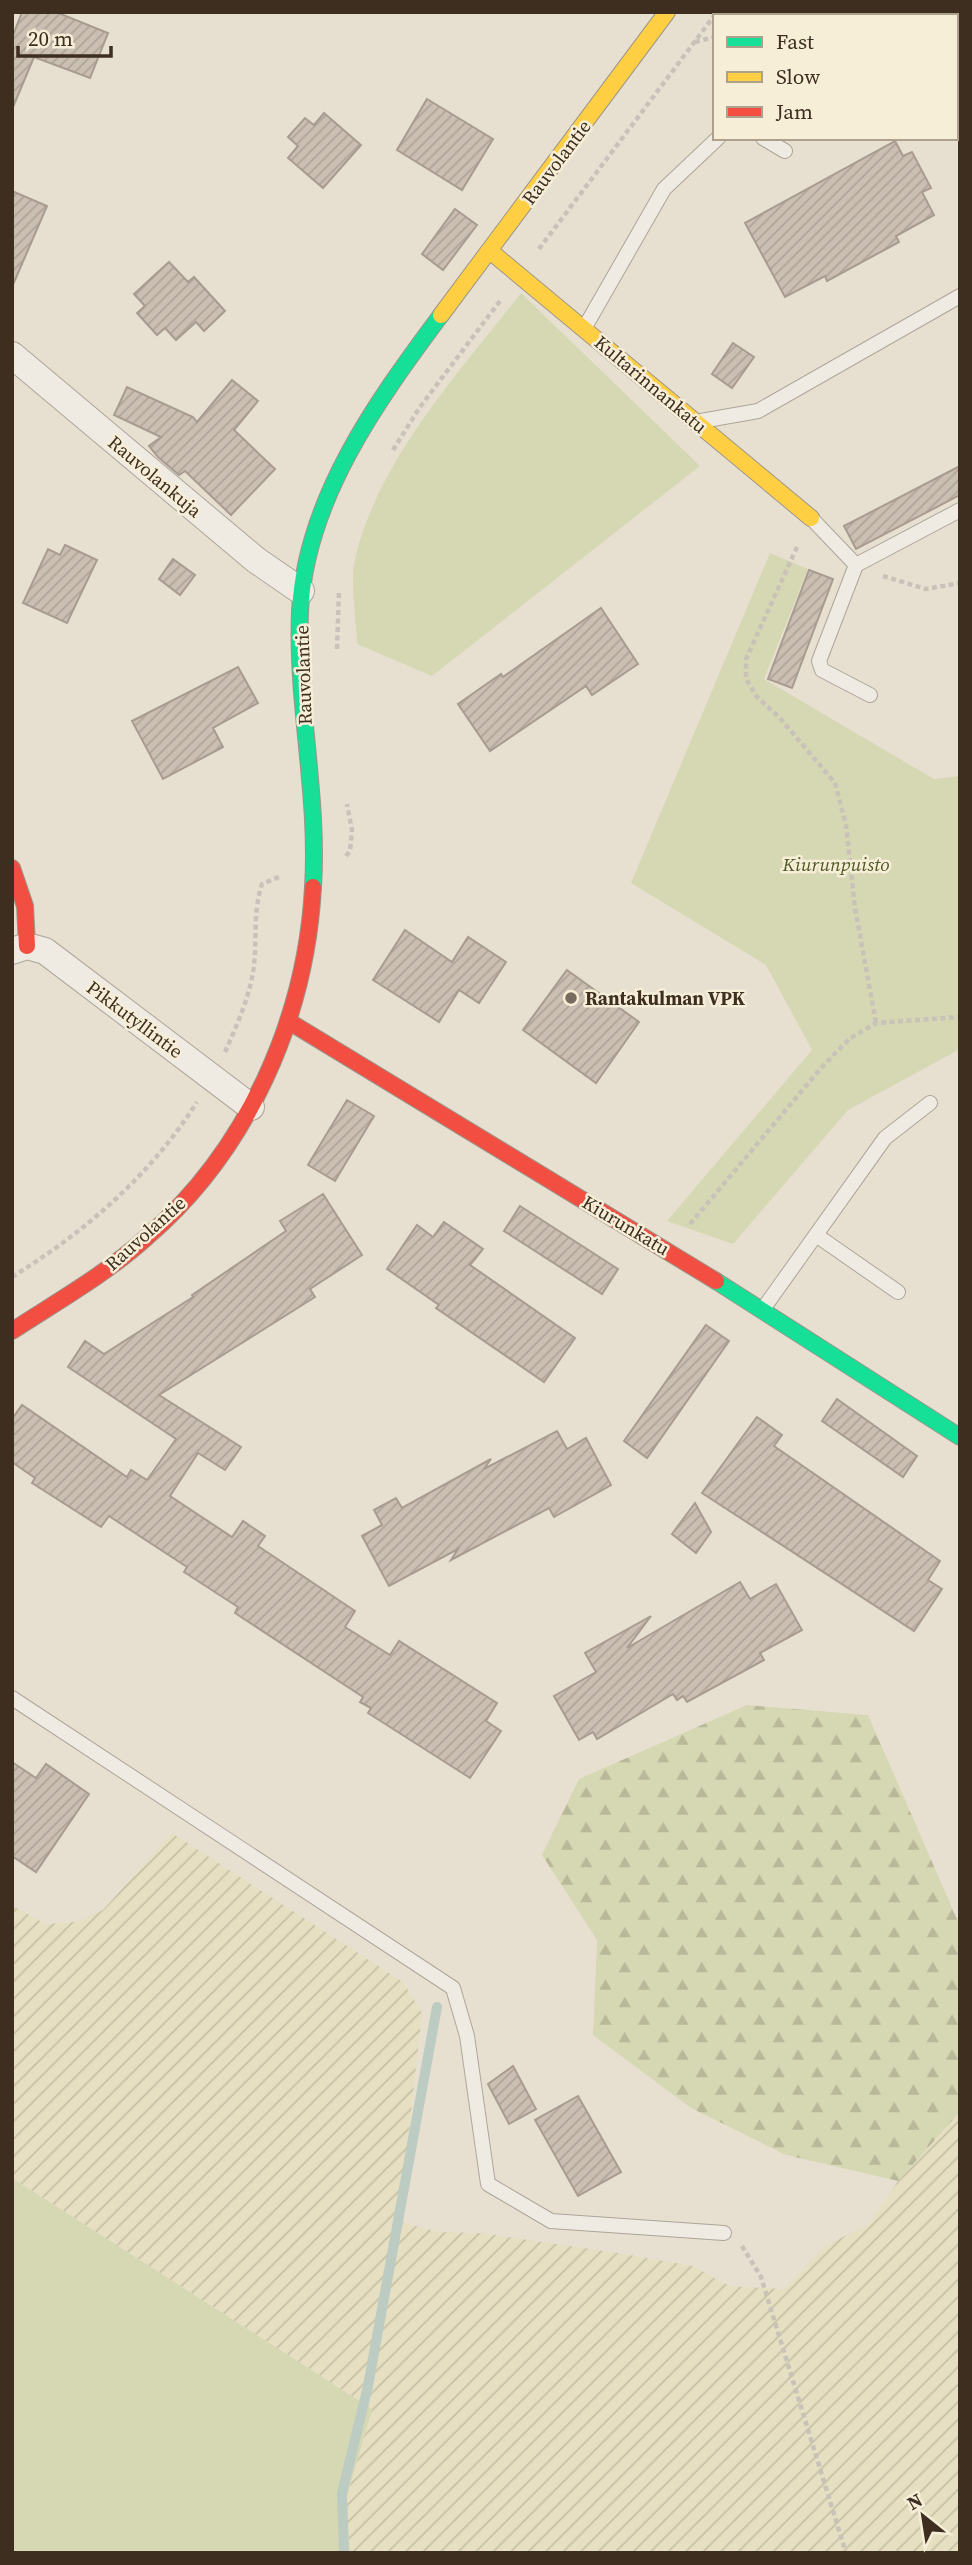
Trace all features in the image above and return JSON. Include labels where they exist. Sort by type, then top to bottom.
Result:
[{"type":"street","name":"Rauvolantie","points":[[12,1331],[100,1274],[164,1223],[213,1168],[251,1107],[288,1021],[309,932],[314,875],[301,656],[301,591],[316,526],[341,465],[381,396],[667,12]]},
{"type":"street","name":"Kultarinnankatu","points":[[490,251],[811,518]]},
{"type":"street","name":"Rauvolankuja","points":[[12,355],[256,560],[301,591]]},
{"type":"street","points":[[12,868],[22,887],[28,914],[20,948]]},
{"type":"street","name":"Pikkutyllintie","points":[[20,948],[45,951],[251,1107]]},
{"type":"street","name":"Kiurunkatu","points":[[288,1021],[668,1250],[960,1437]]},
{"type":"lane","points":[[584,328],[664,189],[716,140]]},
{"type":"lane","points":[[766,140],[785,151]]},
{"type":"lane","points":[[696,422],[758,411],[960,296]]},
{"type":"lane","points":[[870,695],[822,670],[819,661],[856,565],[960,510]]},
{"type":"lane","points":[[811,518],[856,565]]},
{"type":"lane","points":[[762,1310],[885,1138],[930,1102]]},
{"type":"lane","points":[[816,1235],[898,1292]]},
{"type":"lane","points":[[12,1698],[453,1988],[467,2036],[488,2185],[551,2221],[724,2234]]},
{"type":"path","points":[[536,253],[713,17]]},
{"type":"path","points":[[694,43],[713,38]]},
{"type":"path","points":[[389,457],[420,407],[505,294]]},
{"type":"path","points":[[811,518],[746,659],[746,679],[757,697],[779,717],[835,783],[846,825],[855,908],[876,1023]]},
{"type":"path","points":[[856,565],[903,584],[926,589],[960,583]]},
{"type":"path","points":[[337,653],[339,581]]},
{"type":"path","points":[[224,1054],[237,1026],[254,967],[256,904],[262,884],[277,876],[314,875],[334,867],[351,851],[352,830],[346,794]]},
{"type":"path","points":[[668,1250],[821,1068],[849,1039],[876,1023],[960,1017]]},
{"type":"path","points":[[12,1277],[78,1234],[126,1190],[173,1140],[204,1091]]},
{"type":"path","points":[[724,2234],[744,2248],[761,2277],[846,2553]]},
{"type":"shaded area","points":[[172,1833],[403,1982],[422,2013],[399,2221],[438,2232],[480,2233],[693,2266],[729,2286],[784,2289],[825,2246],[869,2224],[898,2181],[960,2112],[960,2553],[350,2553],[346,2500],[372,2409],[12,2178],[12,1905],[45,1924],[76,1922],[103,1910]]},
{"type":"green space","points":[[521,293],[700,466],[432,676],[357,644],[353,589],[355,558],[367,521],[402,451],[448,385]]},
{"type":"green space","name":"Kiurunpuisto","points":[[770,553],[808,569],[764,679],[934,779],[960,776],[960,1049],[848,1110],[733,1244],[667,1221],[812,1050],[766,965],[631,883]]},
{"type":"green space","points":[[747,1705],[868,1715],[960,1926],[960,2112],[898,2181],[786,2155],[691,2108],[593,2035],[597,1940],[542,1855],[579,1779]]},
{"type":"green space","points":[[12,2178],[372,2409],[346,2500],[350,2553],[12,2553]]},
{"type":"building","points":[[22,12],[56,12],[108,33],[90,78],[34,57],[13,107],[12,38]]},
{"type":"building","points":[[427,99],[493,139],[462,190],[397,150]]},
{"type":"building","points":[[324,113],[361,145],[323,188],[288,158],[298,146],[288,137],[305,118],[314,125]]},
{"type":"building","points":[[895,141],[903,156],[912,152],[931,188],[922,192],[934,215],[896,236],[899,242],[827,281],[825,276],[785,297],[745,223]]},
{"type":"building","points":[[12,191],[47,206],[12,287]]},
{"type":"building","points":[[455,209],[477,225],[443,270],[422,254]]},
{"type":"building","points":[[169,262],[188,282],[194,277],[225,311],[204,331],[196,322],[176,340],[165,328],[157,335],[137,313],[145,306],[134,294]]},
{"type":"building","points":[[733,343],[754,357],[732,388],[712,374]]},
{"type":"building","points":[[232,380],[258,401],[234,430],[275,469],[231,515],[185,471],[179,475],[158,457],[149,446],[161,437],[114,415],[127,387],[193,417],[197,422]]},
{"type":"building","points":[[960,466],[960,495],[856,549],[844,526]]},
{"type":"building","points":[[65,545],[97,560],[67,623],[23,603],[48,549],[60,555]]},
{"type":"building","points":[[173,559],[195,575],[180,595],[159,579]]},
{"type":"building","points":[[809,570],[833,579],[792,688],[768,679]]},
{"type":"building","points":[[601,608],[638,664],[592,695],[586,686],[490,751],[458,704],[501,674],[503,677]]},
{"type":"building","points":[[238,667],[258,703],[213,728],[223,747],[163,779],[132,721]]},
{"type":"building","points":[[405,930],[452,962],[468,937],[506,962],[479,1003],[459,990],[439,1022],[373,980]]},
{"type":"building","points":[[567,970],[639,1022],[596,1083],[523,1030]]},
{"type":"building","points":[[347,1100],[374,1116],[335,1181],[308,1165]]},
{"type":"building","points":[[323,1194],[362,1255],[310,1289],[315,1297],[159,1395],[241,1447],[225,1470],[198,1453],[170,1496],[232,1537],[243,1521],[265,1536],[258,1546],[355,1611],[345,1627],[390,1655],[399,1641],[497,1703],[486,1721],[501,1731],[470,1778],[368,1713],[371,1708],[360,1702],[363,1697],[235,1613],[238,1607],[184,1572],[187,1567],[109,1516],[101,1527],[32,1483],[35,1478],[12,1462],[12,1419],[22,1405],[127,1477],[131,1470],[147,1480],[176,1439],[68,1367],[85,1341],[104,1354],[193,1297],[192,1295],[286,1231],[280,1221]]},
{"type":"building","points":[[520,1206],[618,1269],[602,1294],[504,1231]]},
{"type":"building","points":[[444,1222],[483,1249],[470,1265],[575,1338],[544,1382],[436,1308],[439,1305],[387,1269],[417,1225],[433,1237]]},
{"type":"building","points":[[706,1325],[729,1341],[647,1458],[624,1441]]},
{"type":"building","points":[[837,1399],[917,1456],[903,1477],[822,1421]]},
{"type":"building","points":[[757,1417],[782,1435],[774,1446],[940,1561],[928,1580],[942,1589],[914,1631],[702,1493]]},
{"type":"building","points":[[557,1431],[567,1449],[586,1438],[611,1485],[554,1517],[549,1508],[451,1560],[458,1549],[389,1586],[362,1536],[382,1525],[374,1510],[396,1498],[402,1508],[491,1459],[484,1469]]},
{"type":"building","points":[[695,1503],[711,1532],[696,1553],[672,1534]]},
{"type":"building","points":[[740,1582],[750,1599],[776,1584],[802,1630],[760,1653],[764,1660],[687,1702],[683,1696],[677,1700],[673,1694],[597,1739],[593,1732],[579,1740],[554,1696],[596,1672],[585,1653],[651,1616],[627,1648]]},
{"type":"building","points":[[12,1762],[36,1778],[46,1764],[89,1794],[36,1872],[12,1856]]},
{"type":"building","points":[[513,2066],[536,2109],[509,2124],[488,2084]]},
{"type":"building","points":[[578,2096],[621,2172],[578,2196],[535,2120]]},
{"type":"waterway","points":[[344,2553],[342,2493],[368,2386],[437,2007]]},
{"type":"traffic: fast","points":[[313,887],[313,818],[300,646],[300,612],[305,571],[315,530],[348,454],[393,382],[441,315]]},
{"type":"traffic: fast","points":[[716,1281],[960,1437]]},
{"type":"traffic: slow","points":[[441,315],[667,12]]},
{"type":"traffic: slow","points":[[490,251],[811,518]]},
{"type":"traffic: jam","points":[[12,868],[25,906],[27,946]]},
{"type":"traffic: jam","points":[[12,1331],[81,1287],[147,1237],[183,1202],[215,1164],[242,1123],[284,1032],[298,985],[308,936],[313,887]]},
{"type":"traffic: jam","points":[[288,1021],[716,1281]]},
{"type":"place","name":"Rantakulman VPK","points":[[571,998]]}]
